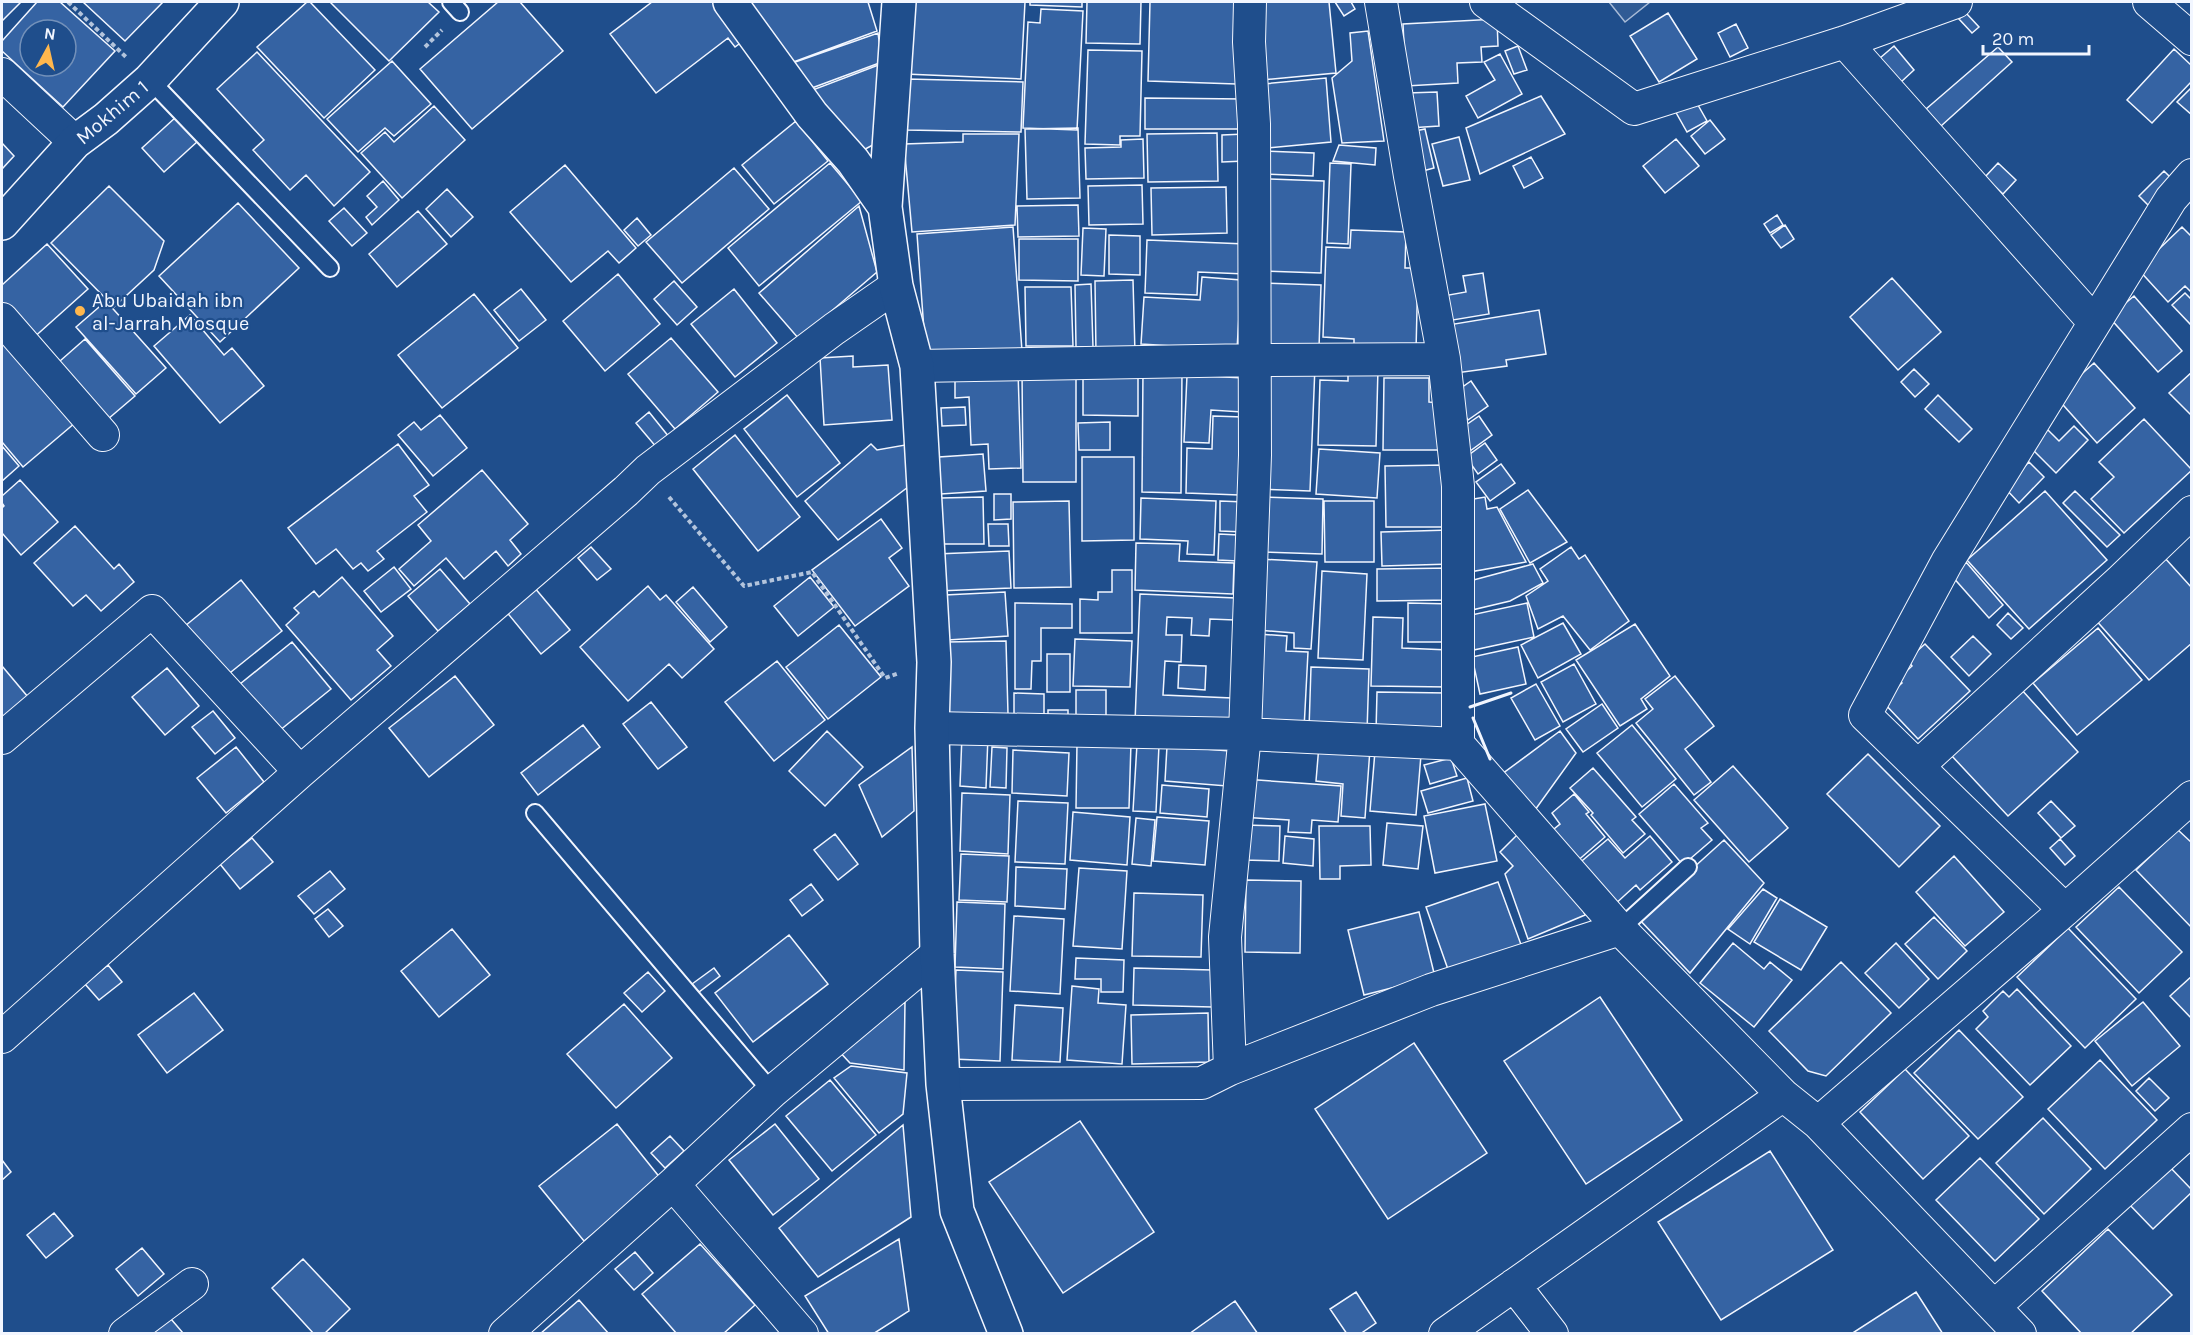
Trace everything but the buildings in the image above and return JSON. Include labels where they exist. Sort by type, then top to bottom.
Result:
[{"type":"street","name":"Mokhim 1","points":[[2,223],[75,142],[106,119],[150,80],[221,2]]},
{"type":"street","points":[[730,2],[813,115],[853,161],[885,207]]},
{"type":"street","points":[[899,2],[885,207],[896,286],[917,366],[934,662],[932,728],[937,954],[943,1084],[957,1210],[1006,1334]]},
{"type":"street","points":[[1230,1069],[1225,937],[1245,734],[1255,455],[1254,124],[1250,2]]},
{"type":"street","points":[[1381,2],[1444,359],[1458,486],[1458,744],[1620,929],[1783,1095],[1818,1123],[2020,1334]]},
{"type":"street","points":[[1486,2],[1634,109],[1845,42],[1956,2]]},
{"type":"street","points":[[2149,2],[2192,39]]},
{"type":"street","points":[[1845,42],[2094,322]]},
{"type":"street","points":[[2,74],[75,142]]},
{"type":"street","points":[[2065,910],[1865,714],[1947,562],[2171,199],[2192,175]]},
{"type":"street","points":[[2,1037],[300,772],[626,492],[648,470],[834,329],[896,286]]},
{"type":"street","points":[[2,319],[103,435]]},
{"type":"street","points":[[917,366],[1444,359]]},
{"type":"street","points":[[1918,765],[2192,512]]},
{"type":"street","points":[[2,738],[152,611],[300,772]]},
{"type":"street","points":[[932,728],[1245,734],[1458,744]]},
{"type":"street","points":[[1818,1123],[2192,797]]},
{"type":"street","points":[[943,1084],[1202,1083],[1230,1069],[1431,990],[1620,929]]},
{"type":"street","points":[[505,1334],[772,1092],[937,954]]},
{"type":"street","points":[[1445,1334],[1783,1095]]},
{"type":"street","points":[[1995,1306],[2192,1129]]},
{"type":"street","points":[[673,1184],[802,1334]]},
{"type":"street","points":[[125,1334],[192,1284]]},
{"type":"street","points":[[1514,1285],[1552,1334]]},
{"type":"lane","points":[[150,80],[330,268]]},
{"type":"lane","points":[[536,813],[772,1092]]},
{"type":"lane","points":[[1620,929],[1688,867]]},
{"type":"path","points":[[68,2],[150,80]]},
{"type":"path","points":[[648,470],[744,586],[812,572],[885,678],[934,662]]},
{"type":"shaded area","points":[[1609,2],[1650,2],[1625,22]]},
{"type":"wall","points":[[1470,707],[1511,693]]},
{"type":"wall","points":[[1473,718],[1490,759]]},
{"type":"place","name":"Abu Ubaidah ibn al-Jarrah Mosque","points":[[80,311]]}]
